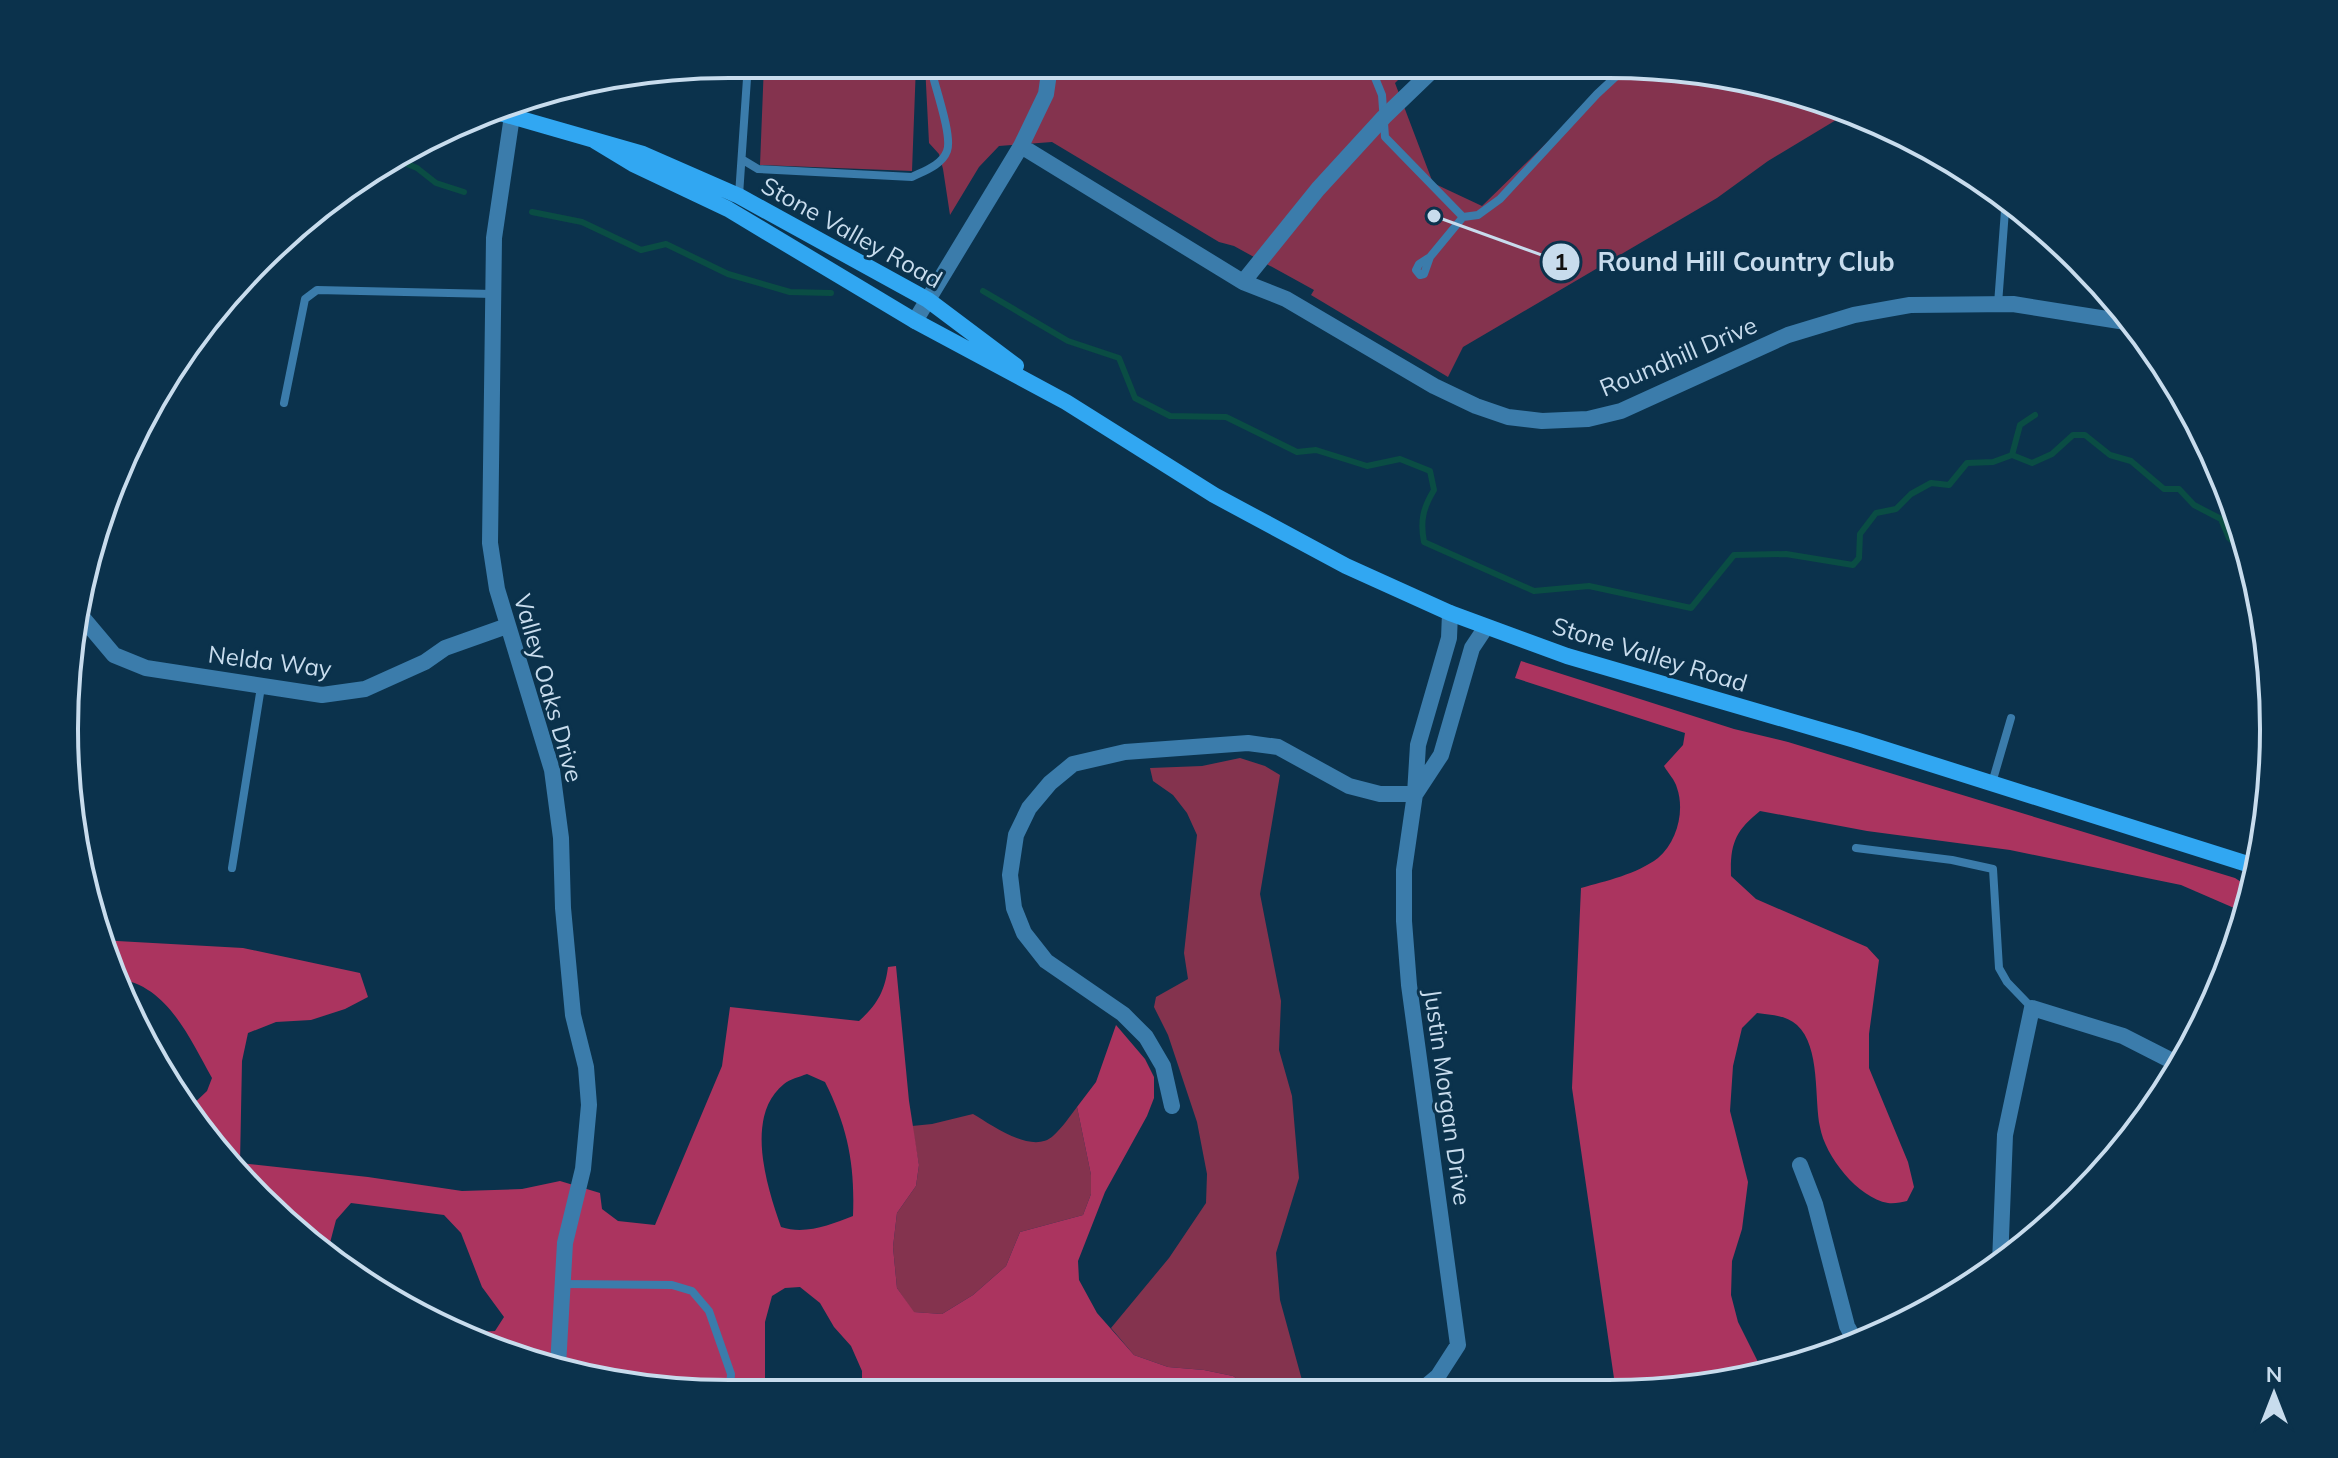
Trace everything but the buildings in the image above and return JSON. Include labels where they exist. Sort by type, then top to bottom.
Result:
[{"type":"street","points":[[915,321],[1021,146],[1046,94],[1048,78]]},
{"type":"street","points":[[1243,282],[1318,189],[1425,78]]},
{"type":"street","name":"Stone Valley Road","points":[[512,116],[643,154],[739,196],[928,300],[1066,402]]},
{"type":"street","name":"Valley Oaks Drive","points":[[512,116],[494,238],[490,543],[507,626],[552,770],[561,838],[563,908],[573,1015],[586,1067],[589,1105],[583,1169],[565,1243],[559,1357]]},
{"type":"street","name":"Stone Valley Road","points":[[595,141],[633,164],[728,209],[915,321],[1066,402],[1214,495],[1346,566],[1450,613],[1567,656],[1855,740],[2245,863]]},
{"type":"street","name":"Roundhill Drive","points":[[1021,146],[1243,282],[1286,299],[1434,386],[1508,417],[1542,421],[1588,419],[1621,411],[1788,335],[1854,315],[1910,305],[2013,304],[2115,320]]},
{"type":"street","name":"Justin Morgan Drive","points":[[1433,1380],[1458,1345],[1409,985],[1404,870],[1415,794],[1418,745],[1449,638],[1450,613]]},
{"type":"street","name":"Nelda Way","points":[[87,623],[114,655],[146,668],[322,695],[365,689],[425,662],[445,648],[507,626]]},
{"type":"street","points":[[1172,1106],[1163,1066],[1146,1037],[1123,1014],[1046,961],[1024,933],[1014,908],[1010,875],[1016,835],[1029,808],[1050,783],[1073,764],[1125,752],[1248,743],[1278,747],[1349,786],[1380,794],[1415,794],[1441,755],[1472,648],[1486,627]]},
{"type":"street","points":[[2001,1248],[2005,1135],[2032,1008],[2123,1036],[2169,1060]]},
{"type":"street","points":[[1800,1165],[1815,1204],[1851,1333]]},
{"type":"lane","points":[[739,196],[747,78]]},
{"type":"lane","points":[[743,160],[758,169],[912,177],[938,163],[947,152],[949,137],[933,78]]},
{"type":"lane","points":[[1375,78],[1382,95],[1385,137],[1463,217]]},
{"type":"lane","points":[[1430,257],[1463,217],[1478,215],[1500,199],[1614,78]]},
{"type":"lane","points":[[1998,304],[2005,213]]},
{"type":"lane","points":[[284,403],[305,299],[317,290],[493,294]]},
{"type":"lane","points":[[232,868],[261,687]]},
{"type":"lane","points":[[1992,783],[2011,718]]},
{"type":"lane","points":[[1856,848],[1952,860],[1993,869],[1999,968],[2007,982],[2032,1008]]},
{"type":"lane","points":[[563,1284],[672,1285],[692,1291],[709,1311],[731,1380]]},
{"type":"shaded area","points":[[763,78],[916,78],[912,171],[760,165]]},
{"type":"shaded area","points":[[926,78],[1400,78],[1395,83],[1433,183],[1482,206],[1613,78],[1652,79],[1736,91],[1777,100],[1836,120],[1768,161],[1717,198],[1463,347],[1448,377],[1311,295],[1314,290],[1234,246],[1219,242],[1052,142],[999,146],[979,167],[950,215],[939,154],[929,143]]},
{"type":"shaded area","points":[[1521,661],[1734,729],[1788,742],[2235,878],[2241,882],[2238,897],[2234,908],[2181,885],[2010,850],[1867,831],[1760,811],[1736,839],[1731,876],[1756,899],[1867,947],[1879,960],[1869,1034],[1869,1068],[1908,1162],[1914,1187],[1907,1201],[1888,1203],[1865,1193],[1845,1174],[1823,1138],[1813,1060],[1805,1035],[1788,1019],[1757,1013],[1742,1028],[1733,1066],[1730,1111],[1748,1182],[1742,1229],[1732,1261],[1731,1295],[1738,1322],[1758,1362],[1694,1374],[1614,1380],[1572,1088],[1581,888],[1641,868],[1658,858],[1670,844],[1678,826],[1680,806],[1676,785],[1664,766],[1683,745],[1685,733],[1515,678]]},
{"type":"shaded area","points":[[1240,758],[1265,766],[1280,775],[1260,894],[1281,1001],[1279,1050],[1292,1096],[1299,1178],[1276,1253],[1280,1300],[1302,1380],[1239,1380],[1204,1370],[1168,1367],[1134,1355],[1111,1328],[1169,1258],[1206,1203],[1207,1174],[1197,1122],[1168,1035],[1154,1007],[1156,997],[1188,979],[1184,953],[1197,835],[1187,813],[1173,795],[1153,781],[1150,768],[1202,766]]},
{"type":"shaded area","points":[[114,941],[243,948],[360,973],[368,997],[345,1009],[311,1020],[276,1022],[248,1033],[242,1061],[240,1158],[196,1102],[207,1091],[212,1078],[185,1031],[163,1002],[130,982]]},
{"type":"shaded area","points":[[896,966],[909,1101],[919,1165],[916,1186],[897,1213],[893,1247],[897,1288],[914,1312],[942,1314],[973,1295],[1006,1266],[1020,1232],[1083,1215],[1091,1194],[1091,1175],[1077,1107],[1096,1082],[1116,1025],[1145,1059],[1154,1077],[1154,1098],[1105,1192],[1078,1261],[1079,1280],[1097,1313],[1134,1355],[1168,1367],[1204,1370],[1239,1380],[862,1380],[862,1371],[851,1346],[834,1327],[820,1303],[800,1287],[785,1288],[772,1296],[765,1322],[765,1380],[686,1379],[602,1367],[561,1358],[484,1332],[495,1331],[504,1317],[482,1287],[461,1233],[444,1215],[351,1203],[336,1220],[330,1243],[300,1218],[245,1164],[462,1191],[522,1189],[560,1181],[600,1193],[602,1209],[618,1221],[655,1225],[722,1066],[730,1007],[859,1021],[879,997],[888,967]],"holes":[[[807,1074],[825,1082],[839,1115],[853,1180],[853,1216],[808,1229],[781,1227],[762,1152],[765,1114],[772,1098],[784,1084]]]},
{"type":"shaded area","points":[[1077,1107],[1091,1175],[1091,1194],[1083,1215],[1020,1232],[1006,1266],[973,1295],[942,1314],[913,1312],[897,1288],[893,1247],[897,1213],[916,1186],[919,1165],[912,1126],[973,1114],[1012,1136],[1034,1142],[1044,1141],[1063,1126]]},
{"type":"waterway","points":[[406,163],[436,183],[464,192]]},
{"type":"waterway","points":[[532,212],[582,222],[641,250],[666,244],[728,274],[790,292],[831,293]]},
{"type":"waterway","points":[[983,291],[1068,341],[1119,358],[1135,398],[1170,416],[1226,417],[1297,452],[1316,450],[1367,466],[1400,459],[1430,471],[1434,490],[1423,515],[1424,542],[1534,591],[1589,586],[1691,608],[1734,555],[1786,554],[1853,565],[1859,558],[1860,534],[1876,513],[1896,509],[1911,494],[1931,483],[1949,485],[1967,463],[1993,462],[2012,455],[2032,463],[2052,454],[2073,435],[2085,435],[2110,455],[2131,461],[2164,489],[2179,489],[2194,505],[2221,519],[2231,540]]},
{"type":"waterway","points":[[2012,455],[2020,425],[2035,415]]},
{"type":"place","name":"Round Hill Country Club","points":[[1434,216]]}]
